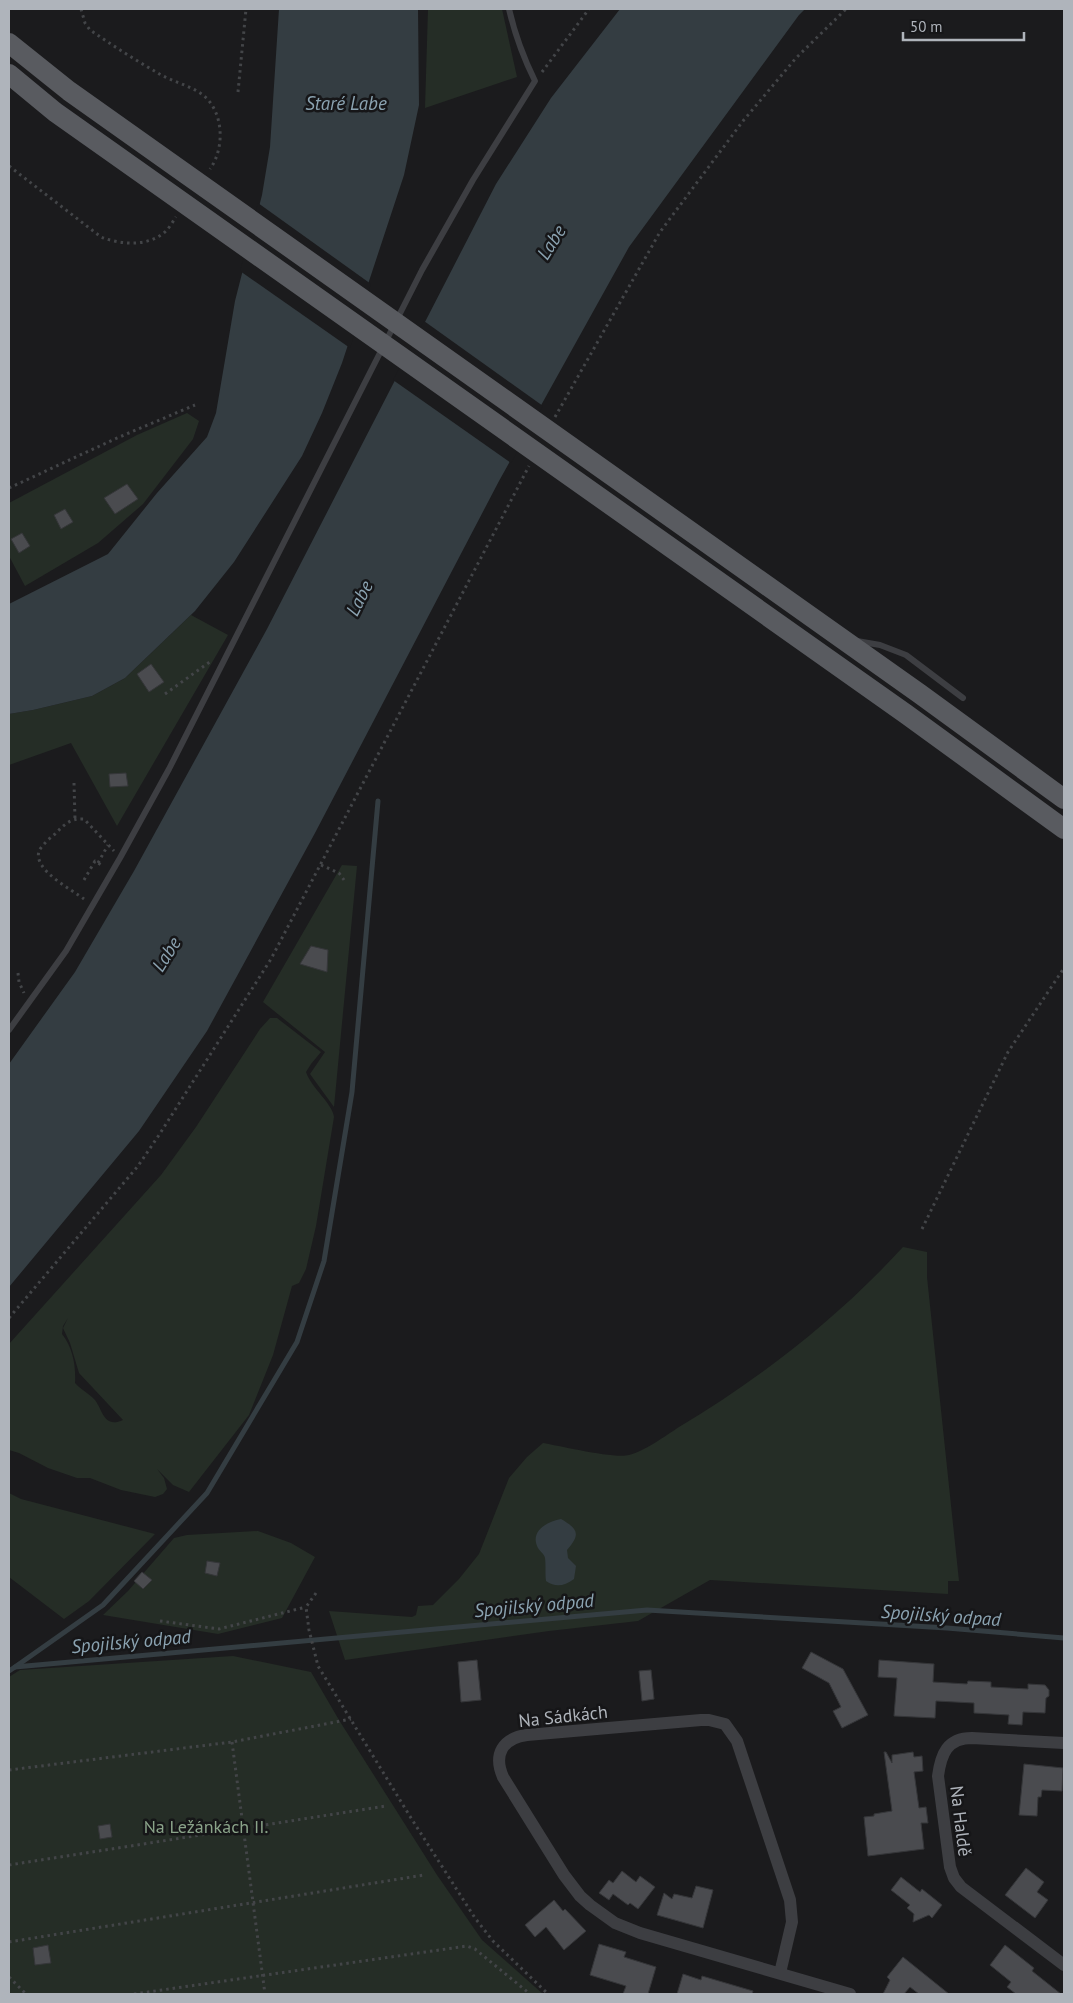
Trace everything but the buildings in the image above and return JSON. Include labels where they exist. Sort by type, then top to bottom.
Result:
[{"type":"main road","points":[[9,43],[69,91],[843,639],[1064,799]]},
{"type":"main road","points":[[9,74],[55,112],[898,709],[1064,830]]},
{"type":"street","name":"Na Sádkách","points":[[780,1973],[791,1928],[790,1900],[737,1741],[725,1724],[701,1720],[527,1735],[515,1737],[504,1745],[498,1763],[503,1777],[564,1875],[590,1905],[615,1923],[640,1933],[850,1994]]},
{"type":"street","name":"Na Haldě","points":[[1064,1743],[959,1739],[950,1744],[941,1762],[938,1776],[950,1867],[954,1878],[961,1887],[1064,1965]]},
{"type":"lane","points":[[9,1030],[66,951],[120,858],[169,769],[225,655],[426,262],[468,188],[535,81],[524,60],[509,9]]},
{"type":"lane","points":[[843,639],[880,645],[906,656],[963,698]]},
{"type":"path","points":[[238,92],[246,9]]},
{"type":"path","points":[[535,81],[590,9]]},
{"type":"path","points":[[552,422],[660,232],[743,122],[796,58],[846,9]]},
{"type":"path","points":[[9,488],[117,438],[195,405]]},
{"type":"path","points":[[9,1318],[138,1166],[160,1135],[271,959],[534,457]]},
{"type":"path","points":[[165,694],[205,664],[225,655]]},
{"type":"path","points":[[74,783],[75,819]]},
{"type":"path","points":[[93,905],[43,870],[39,861],[39,853],[42,847],[68,821],[84,819],[120,858]]},
{"type":"path","points":[[84,880],[95,862],[98,863],[108,845]]},
{"type":"path","points":[[98,863],[112,872]]},
{"type":"path","points":[[321,865],[339,873],[344,880]]},
{"type":"path","points":[[922,1229],[1008,1052],[1064,968]]},
{"type":"path","points":[[18,973],[19,982],[29,1002]]},
{"type":"path","points":[[316,1593],[306,1608],[308,1630],[318,1666],[475,1918],[492,1941],[548,1994]]},
{"type":"path","points":[[160,1621],[219,1629],[306,1608]]},
{"type":"path","points":[[9,1770],[232,1742],[351,1719]]},
{"type":"path","points":[[232,1742],[265,1994]]},
{"type":"path","points":[[9,1865],[386,1806]]},
{"type":"path","points":[[9,1942],[424,1875]]},
{"type":"path","points":[[134,1994],[466,1946],[475,1949],[530,1994]]},
{"type":"path","points":[[9,1977],[26,1994]]},
{"type":"green space","points":[[428,9],[502,9],[517,77],[425,108]]},
{"type":"green space","points":[[187,413],[199,421],[193,439],[143,504],[98,543],[25,586],[9,556],[9,503],[137,435]]},
{"type":"green space","points":[[191,615],[228,635],[117,826],[71,743],[9,765],[9,714],[92,696],[125,678]]},
{"type":"green space","points":[[342,865],[357,866],[334,1107],[310,1074],[325,1052],[263,1002]]},
{"type":"green space","points":[[270,1018],[277,1018],[321,1052],[306,1072],[330,1106],[334,1117],[316,1226],[306,1269],[299,1283],[292,1286],[273,1355],[249,1415],[189,1492],[173,1485],[157,1469],[164,1478],[167,1489],[163,1494],[155,1497],[121,1490],[90,1478],[77,1478],[48,1468],[9,1450],[9,1344],[161,1175],[196,1127],[260,1029]],"holes":[[[68,1318],[63,1328],[70,1343],[79,1373],[123,1420],[116,1422],[107,1420],[94,1399],[75,1383],[73,1357],[69,1345],[62,1334],[63,1326]]]},
{"type":"green space","points":[[903,1247],[927,1252],[927,1277],[959,1581],[948,1581],[948,1594],[710,1580],[638,1621],[549,1631],[345,1660],[329,1611],[412,1617],[416,1615],[418,1606],[433,1605],[459,1579],[479,1554],[509,1478],[527,1457],[543,1443],[600,1454],[622,1456],[648,1447],[710,1408],[769,1367],[852,1298]]},
{"type":"green space","points":[[9,1493],[21,1499],[155,1534],[89,1601],[64,1619],[9,1577]]},
{"type":"green space","points":[[258,1531],[291,1543],[315,1557],[282,1618],[218,1634],[103,1615],[128,1591],[174,1538],[187,1535]]},
{"type":"green space","name":"Na Ležánkách II.","points":[[233,1656],[311,1672],[339,1720],[437,1875],[482,1940],[543,1994],[9,1994],[9,1677],[20,1670]]},
{"type":"water","name":"Staré Labe","points":[[279,9],[418,9],[419,105],[404,175],[342,363],[302,456],[234,562],[195,611],[125,678],[92,696],[9,714],[9,604],[108,554],[157,493],[207,437],[216,413],[235,301],[262,195],[270,147]]},
{"type":"water","name":"Labe","points":[[620,9],[805,9],[629,247],[499,481],[315,833],[207,1031],[139,1131],[9,1287],[9,1064],[75,972],[134,871],[267,629],[496,184],[551,98]]},
{"type":"water","points":[[561,1519],[576,1532],[574,1540],[567,1550],[568,1558],[576,1566],[574,1579],[563,1585],[557,1585],[546,1581],[545,1558],[538,1548],[536,1537],[541,1528]]},
{"type":"pier","points":[[258,203],[371,284],[350,348],[240,271]]},
{"type":"pier","points":[[424,321],[543,406],[511,463],[393,380]]},
{"type":"waterway","points":[[15,1667],[103,1605],[207,1493],[297,1342],[324,1261],[352,1092],[378,801]]},
{"type":"waterway","name":"Spojilský odpad","points":[[9,1671],[15,1667],[647,1610],[947,1628],[1064,1638]]}]
